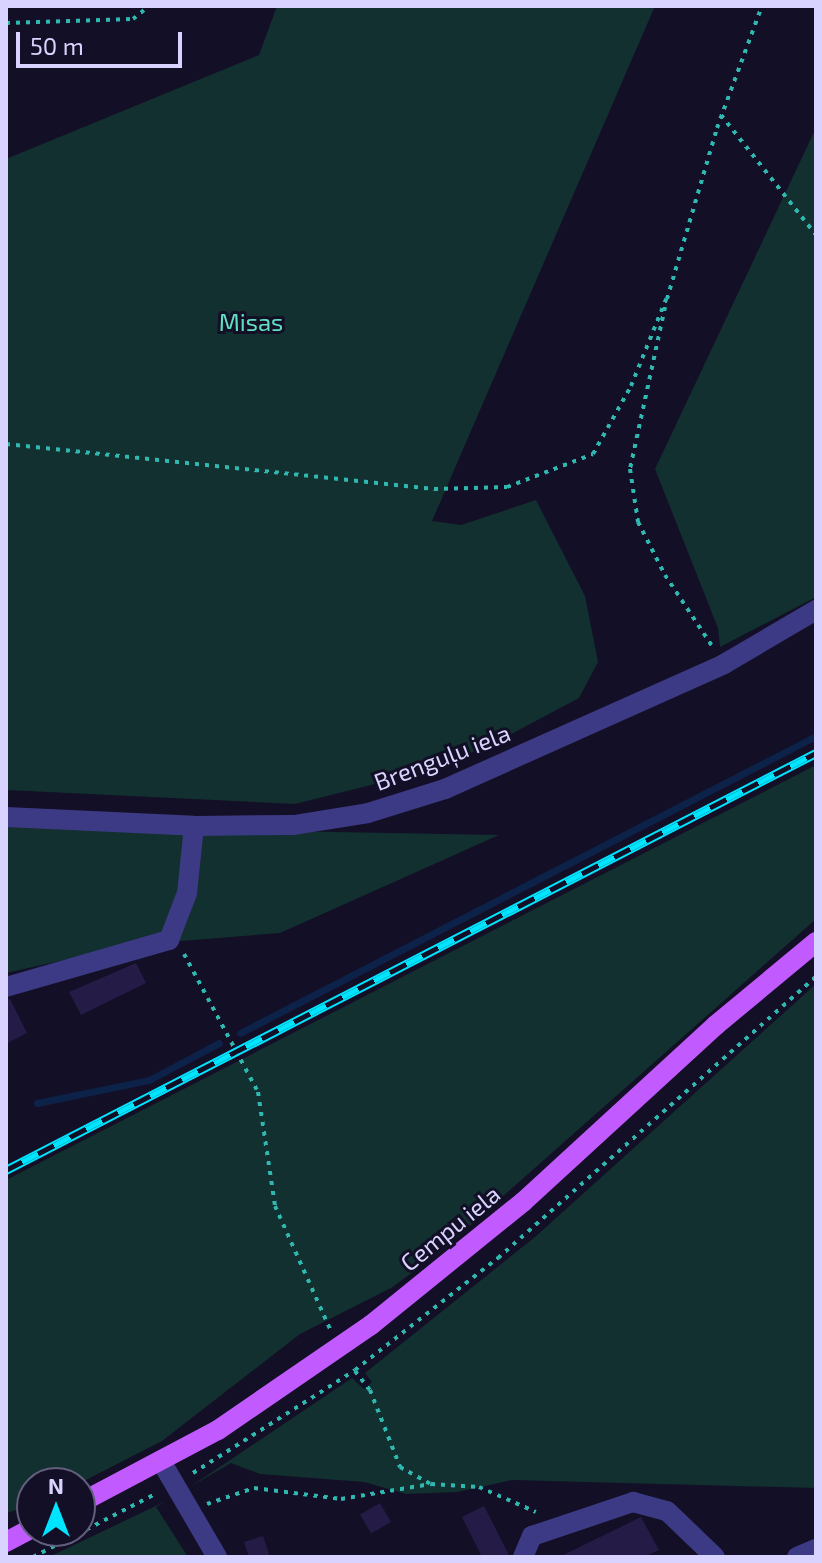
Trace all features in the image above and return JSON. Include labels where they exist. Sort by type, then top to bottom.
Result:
[{"type":"main road","name":"Cempu iela","points":[[96,1495],[161,1461],[339,1349],[523,1202],[716,1025],[816,942]]},
{"type":"street","name":"Brenguļu iela","points":[[6,817],[194,826],[294,825],[381,809],[445,789],[724,664],[816,610]]},
{"type":"street","points":[[6,987],[169,940],[187,893],[194,826]]},
{"type":"street","points":[[161,1461],[217,1557]]},
{"type":"street","points":[[523,1557],[532,1536],[633,1502],[667,1511],[715,1557]]},
{"type":"street","points":[[797,1557],[816,1549]]},
{"type":"path","points":[[6,23],[133,19],[149,6]]},
{"type":"path","points":[[724,664],[665,575],[638,522],[630,469],[667,297],[721,115],[762,6]]},
{"type":"path","points":[[721,115],[816,235]]},
{"type":"path","points":[[6,444],[434,489],[507,487],[593,454],[631,386],[667,297]]},
{"type":"path","points":[[180,912],[184,953],[258,1092],[275,1206],[339,1349],[370,1390],[400,1467],[431,1484]]},
{"type":"path","points":[[189,1510],[254,1488],[341,1499],[431,1484],[479,1487],[525,1510],[577,1519]]},
{"type":"path","points":[[33,1557],[159,1492]]},
{"type":"green space","name":"Misas","points":[[277,6],[655,6],[432,521],[461,525],[536,500],[585,596],[598,662],[579,698],[500,740],[435,769],[295,804],[6,790],[6,159],[259,55]]},
{"type":"green space","points":[[816,128],[816,597],[720,647],[718,628],[655,469]]},
{"type":"green space","points":[[816,765],[816,919],[439,1253],[391,1288],[300,1334],[162,1441],[96,1475],[96,1467],[16,1467],[16,1510],[6,1513],[6,1180]]},
{"type":"green space","points":[[6,826],[499,835],[280,933],[131,945],[6,973]]},
{"type":"green space","points":[[816,984],[816,1488],[512,1480],[457,1492],[406,1494],[364,1482],[260,1474],[231,1463],[190,1487],[352,1378],[364,1389],[372,1382],[365,1373],[535,1237]]},
{"type":"green space","points":[[166,1501],[156,1507],[188,1557],[49,1557],[70,1547],[96,1547],[96,1535]]},
{"type":"building","points":[[136,963],[146,983],[81,1015],[69,992]]},
{"type":"building","points":[[10,999],[27,1033],[6,1044],[6,1000]]},
{"type":"building","points":[[380,1503],[391,1522],[371,1534],[360,1514]]},
{"type":"building","points":[[484,1506],[510,1557],[482,1557],[462,1517]]},
{"type":"building","points":[[641,1517],[659,1550],[644,1557],[559,1557]]},
{"type":"building","points":[[263,1536],[270,1557],[249,1557],[244,1542]]},
{"type":"waterway","points":[[240,1033],[816,736]]},
{"type":"waterway","points":[[37,1103],[149,1080],[219,1043]]},
{"type":"railway","points":[[6,1170],[816,753]]}]
